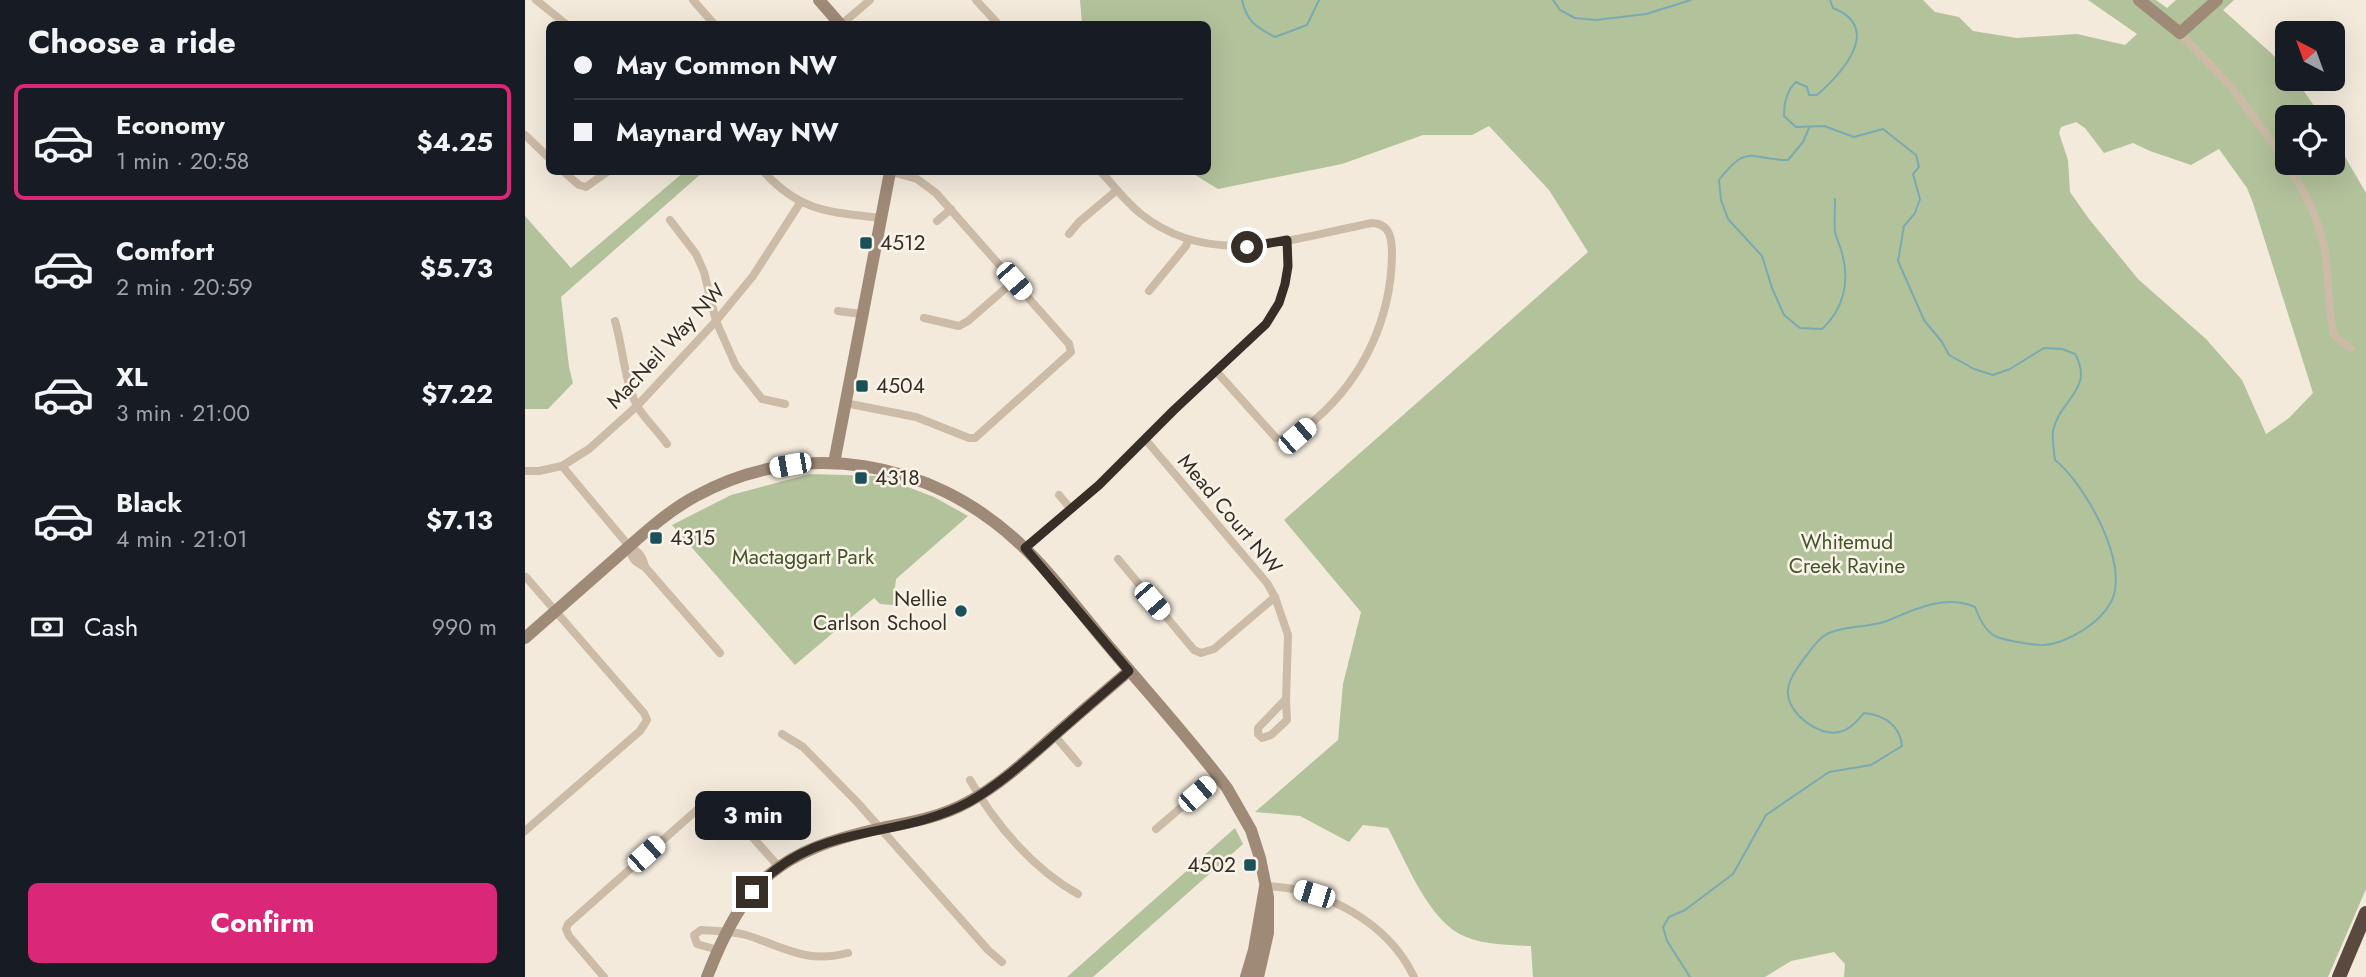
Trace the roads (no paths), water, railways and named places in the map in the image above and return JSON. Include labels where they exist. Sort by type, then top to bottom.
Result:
[{"type":"highway","points":[[2339,977],[2366,913]]},
{"type":"street","points":[[537,0],[562,21]]},
{"type":"street","points":[[692,0],[711,21]]},
{"type":"street","points":[[818,0],[838,21]]},
{"type":"street","points":[[845,21],[870,0]]},
{"type":"street","points":[[976,0],[995,21]]},
{"type":"street","points":[[2139,0],[2181,33],[2233,89],[2275,147]]},
{"type":"street","points":[[2181,33],[2217,0]]},
{"type":"street","points":[[525,135],[546,155]]},
{"type":"street","points":[[567,175],[579,185],[586,187],[603,175]]},
{"type":"street","points":[[767,175],[800,203],[830,212],[881,218]]},
{"type":"street","points":[[834,463],[890,175]]},
{"type":"street","points":[[845,403],[916,417],[975,438],[1071,352],[1069,344],[951,209],[936,193],[909,175]]},
{"type":"street","points":[[1104,175],[1145,217],[1165,230],[1188,240],[1218,246],[1237,247],[1287,240],[1376,223],[1388,231],[1392,250],[1389,293],[1379,329],[1351,382],[1332,404],[1297,436],[1286,441],[1274,436],[1216,370]]},
{"type":"street","points":[[2294,175],[2309,202],[2319,228],[2326,256],[2334,335],[2351,349]]},
{"type":"street","points":[[1069,234],[1117,190]]},
{"type":"street","name":"MacNeil Way NW","points":[[525,471],[562,466],[589,449],[637,406],[754,276],[800,203]]},
{"type":"street","points":[[937,221],[951,209]]},
{"type":"street","points":[[670,220],[695,254],[704,272],[716,321],[736,366],[762,399],[785,404]]},
{"type":"street","points":[[1149,291],[1188,240]]},
{"type":"street","points":[[1025,548],[1071,509],[1216,370],[1259,333],[1276,309],[1287,274],[1287,240]]},
{"type":"street","points":[[924,318],[958,326],[968,321],[1014,281]]},
{"type":"street","points":[[838,311],[862,314]]},
{"type":"street","points":[[615,321],[621,340],[624,366],[637,406],[667,444]]},
{"type":"street","name":"Mead Court NW","points":[[1145,439],[1267,583],[1275,597],[1287,635],[1287,720],[1271,735],[1262,738],[1258,734],[1258,728],[1286,699]]},
{"type":"street","points":[[525,638],[629,546],[682,504],[724,483],[752,473],[790,465],[834,463],[892,471],[934,485],[981,512],[1025,548],[1218,776],[1240,809],[1260,858],[1269,905],[1269,919],[1258,977]]},
{"type":"street","points":[[562,466],[629,546],[635,562],[645,567],[720,653]]},
{"type":"street","points":[[1059,495],[1071,509]]},
{"type":"street","points":[[1118,559],[1194,650],[1201,653],[1214,649],[1275,597]]},
{"type":"street","points":[[525,831],[647,723],[644,713],[526,577]]},
{"type":"street","points":[[707,977],[726,932],[745,900],[779,867],[801,852],[822,843],[935,816],[979,796],[1008,775],[1129,671]]},
{"type":"street","points":[[782,734],[803,747],[880,828],[988,950],[1002,962]]},
{"type":"street","points":[[1054,736],[1078,763]]},
{"type":"street","points":[[1156,830],[1218,776]]},
{"type":"street","points":[[970,780],[979,796],[1042,871],[1078,894]]},
{"type":"street","points":[[604,977],[569,936],[566,929],[568,924],[707,801],[714,799],[723,804],[779,867]]},
{"type":"street","points":[[1247,977],[1265,886]]},
{"type":"street","points":[[1265,886],[1300,890],[1351,912],[1382,935],[1414,977]]},
{"type":"street","points":[[718,950],[697,944],[694,935],[701,930],[744,935],[805,956],[831,957],[848,953]]},
{"type":"waterway","points":[[1242,0],[1253,23],[1275,37],[1307,25],[1319,0]]},
{"type":"waterway","points":[[1553,0],[1560,10],[1575,18],[1596,20],[1646,14],[1691,0]]},
{"type":"waterway","points":[[1690,977],[1667,941],[1663,927],[1669,917],[1685,910],[1733,874],[1766,815],[1829,772],[1871,765],[1902,746],[1898,732],[1890,722],[1878,716],[1864,713],[1847,729],[1831,733],[1814,727],[1799,716],[1790,702],[1790,680],[1821,638],[1836,630],[1880,623],[1919,608],[1953,602],[1975,607],[1986,628],[1997,637],[2044,645],[2073,636],[2091,624],[2106,610],[2116,586],[2110,546],[2101,525],[2079,487],[2055,460],[2053,431],[2056,420],[2074,394],[2081,376],[2075,354],[2062,349],[2044,348],[2010,369],[1993,375],[1974,369],[1949,355],[1924,320],[1898,261],[1904,226],[1915,213],[1920,199],[1913,174],[1919,167],[1916,155],[1883,129],[1854,137],[1824,126],[1796,127],[1784,116],[1786,97],[1796,82],[1807,87],[1809,95],[1817,95],[1837,75],[1853,51],[1857,39],[1855,27],[1848,17],[1833,8],[1830,0]]},
{"type":"waterway","points":[[1809,128],[1803,142],[1788,160],[1744,157],[1719,180],[1721,200],[1728,219],[1762,256],[1784,315],[1800,328],[1822,329],[1836,313],[1843,294],[1845,274],[1835,232],[1835,199]]},
{"type":"place","name":"4512","points":[[866,243]]},
{"type":"place","name":"4504","points":[[862,386]]},
{"type":"place","name":"4318","points":[[861,478]]},
{"type":"place","name":"4315","points":[[656,538]]},
{"type":"place","name":"Nellie Carlson School","points":[[961,611]]},
{"type":"place","name":"4502","points":[[1250,865]]},
{"type":"park label","name":"Whitemud Creek Ravine","points":[[1847,554]]},
{"type":"park label","name":"Mactaggart Park","points":[[803,557]]}]
